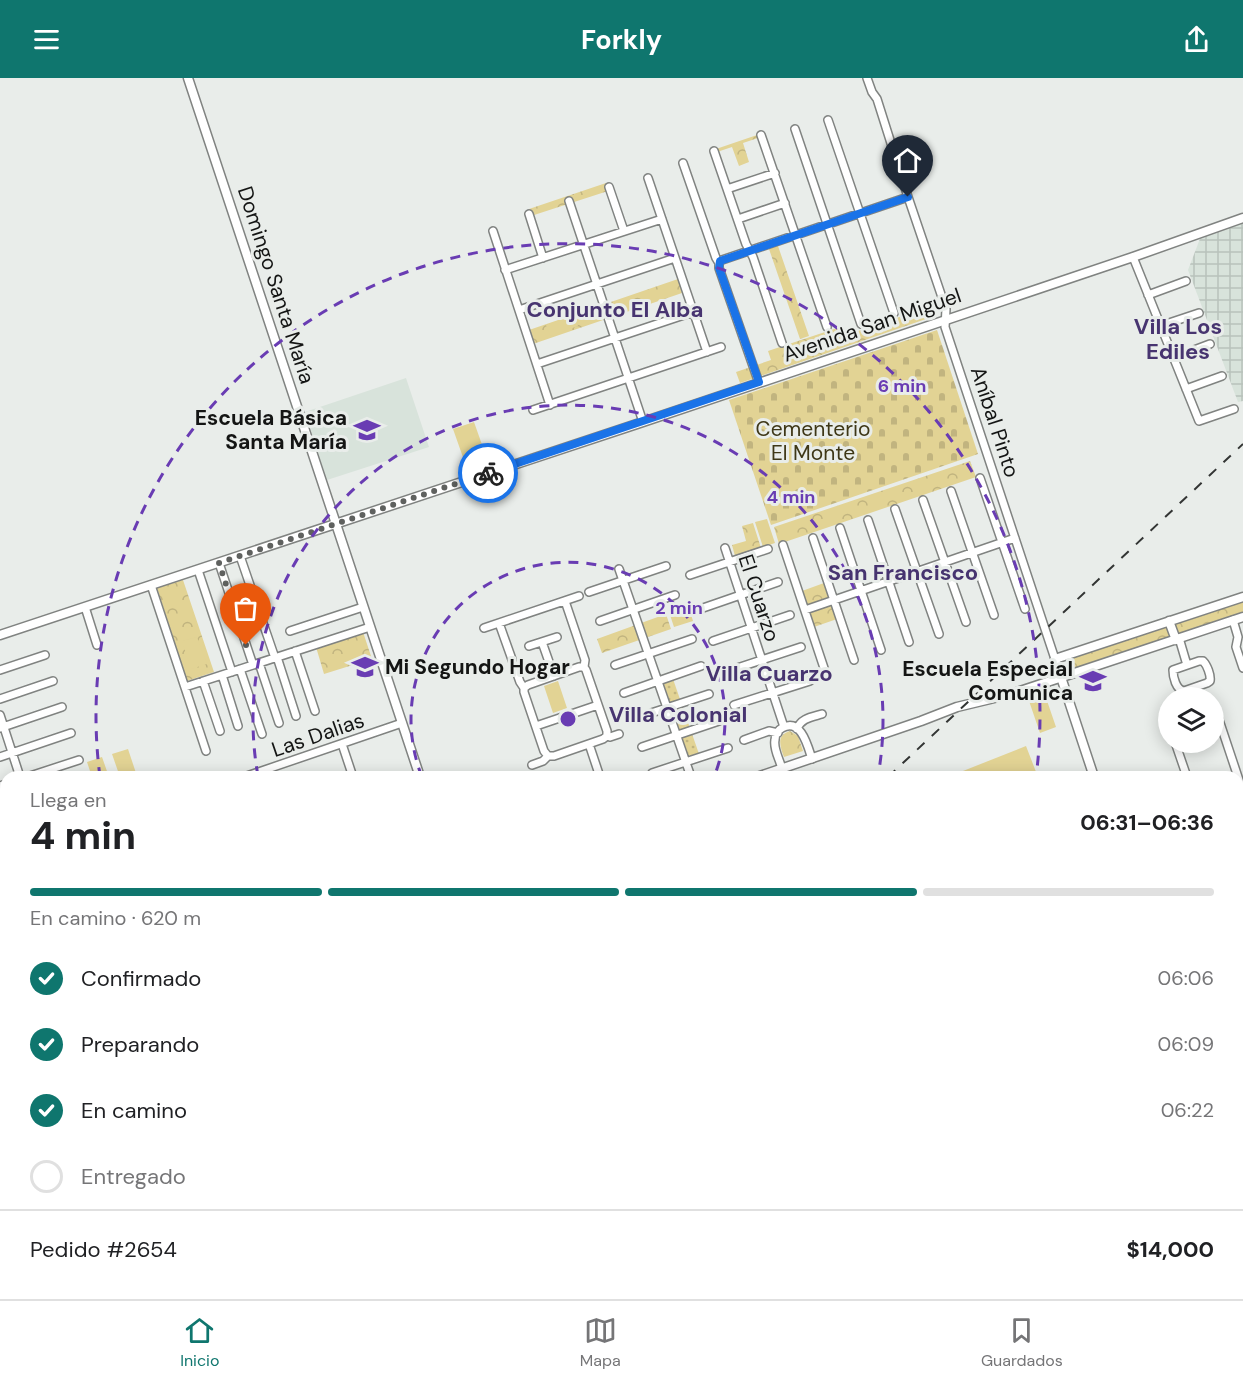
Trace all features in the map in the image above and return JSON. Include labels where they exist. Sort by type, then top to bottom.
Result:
[{"type":"street","name":"Domingo Santa María","points":[[188,78],[418,771]]},
{"type":"street","name":"Aníbal Pinto","points":[[867,78],[877,99],[946,309],[945,327],[1092,771]]},
{"type":"street","points":[[828,120],[894,313]]},
{"type":"street","points":[[795,129],[861,324]]},
{"type":"street","points":[[761,135],[827,327]]},
{"type":"street","points":[[714,151],[782,343]]},
{"type":"street","points":[[683,164],[759,382]]},
{"type":"street","points":[[727,189],[775,173]]},
{"type":"street","points":[[648,178],[707,352]]},
{"type":"street","points":[[609,187],[624,231]]},
{"type":"street","points":[[719,263],[722,260],[908,197]]},
{"type":"street","points":[[569,201],[643,422]]},
{"type":"street","points":[[738,219],[785,203]]},
{"type":"street","points":[[529,214],[543,258]]},
{"type":"street","name":"Avenida San Miguel","points":[[0,635],[643,422],[1243,218]]},
{"type":"street","points":[[506,270],[662,219]]},
{"type":"street","points":[[493,231],[550,405]]},
{"type":"street","points":[[1132,257],[1199,421],[1234,409]]},
{"type":"street","points":[[519,310],[675,258]]},
{"type":"street","points":[[1148,295],[1186,281]]},
{"type":"street","points":[[537,364],[693,312]]},
{"type":"street","points":[[1160,326],[1199,312]]},
{"type":"street","points":[[1173,358],[1209,344]]},
{"type":"street","points":[[533,410],[721,347]]},
{"type":"street","points":[[1186,389],[1222,376]]},
{"type":"street","name":"Aníbal Pinto","points":[[980,478],[1025,609]]},
{"type":"street","points":[[951,491],[994,615]]},
{"type":"street","points":[[923,500],[966,622]]},
{"type":"street","points":[[895,509],[939,634]]},
{"type":"street","points":[[868,520],[909,642]]},
{"type":"street","points":[[840,528],[881,650]]},
{"type":"street","points":[[813,538],[854,660]]},
{"type":"street","points":[[805,610],[1015,538]]},
{"type":"street","points":[[783,545],[826,674]]},
{"type":"street","name":"El Cuarzo","points":[[725,548],[772,693],[781,730],[775,744],[782,769]]},
{"type":"street","points":[[690,575],[768,549]]},
{"type":"street","points":[[240,556],[296,716]]},
{"type":"street","points":[[219,563],[279,723]]},
{"type":"street","points":[[589,592],[666,566]]},
{"type":"street","points":[[619,569],[689,771]]},
{"type":"street","points":[[198,570],[232,672]]},
{"type":"street","points":[[703,608],[778,582]]},
{"type":"street","points":[[151,585],[206,751]]},
{"type":"street","points":[[600,621],[675,595]]},
{"type":"street","points":[[484,628],[579,596]]},
{"type":"street","points":[[1055,659],[1243,597]]},
{"type":"street","points":[[565,601],[585,660],[584,667],[608,733],[607,736]]},
{"type":"street","points":[[84,607],[97,645]]},
{"type":"street","points":[[290,631],[363,607]]},
{"type":"street","points":[[713,641],[790,615]]},
{"type":"street","points":[[776,771],[957,707],[1011,694],[1243,617]]},
{"type":"street","points":[[1233,620],[1241,639],[1236,647],[1243,668]]},
{"type":"street","points":[[1169,621],[1187,665]]},
{"type":"street","points":[[499,623],[524,688],[544,751],[548,756]]},
{"type":"street","points":[[185,687],[370,627]]},
{"type":"street","points":[[529,646],[557,637]]},
{"type":"street","points":[[615,665],[692,639]]},
{"type":"street","points":[[542,642],[554,676]]},
{"type":"street","points":[[722,673],[801,648]]},
{"type":"street","points":[[295,651],[315,711]]},
{"type":"street","points":[[0,670],[45,655]]},
{"type":"street","points":[[1203,661],[1210,681],[1184,691],[1179,690],[1173,672],[1187,665],[1203,661]]},
{"type":"street","points":[[624,693],[701,666]]},
{"type":"street","points":[[524,688],[584,667]]},
{"type":"street","points":[[240,669],[262,734]]},
{"type":"street","points":[[222,675],[238,726]]},
{"type":"street","points":[[0,699],[54,681]]},
{"type":"street","points":[[203,681],[220,731]]},
{"type":"street","points":[[734,705],[810,681]]},
{"type":"street","points":[[633,719],[709,694]]},
{"type":"street","points":[[536,726],[598,705]]},
{"type":"street","points":[[2,727],[62,707]]},
{"type":"street","points":[[797,729],[802,721],[822,714]]},
{"type":"street","points":[[0,715],[18,771]]},
{"type":"street","points":[[642,747],[719,721]]},
{"type":"street","name":"Las Dalias","points":[[262,771],[402,723]]},
{"type":"street","points":[[744,740],[769,731],[790,727],[797,729],[804,736],[812,759]]},
{"type":"street","points":[[0,757],[71,733]]},
{"type":"street","points":[[532,765],[543,761],[548,756],[554,756],[607,736],[620,734]]},
{"type":"street","points":[[1224,735],[1236,771]]},
{"type":"street","points":[[342,744],[351,771]]},
{"type":"street","points":[[589,744],[598,771]]},
{"type":"street","points":[[658,771],[728,748]]},
{"type":"street","points":[[1179,753],[1185,771]]},
{"type":"street","points":[[45,771],[79,760]]},
{"type":"shaded area","points":[[1243,222],[1243,401],[1238,402],[1188,270],[1201,236]]},
{"type":"shaded area","name":"Escuela Básica Santa María","points":[[406,378],[429,447],[327,480],[305,412]]},
{"type":"green space","points":[[757,135],[758,138],[743,143],[749,162],[739,166],[732,147],[717,152],[716,149]]},
{"type":"green space","points":[[606,183],[608,191],[531,216],[529,209]]},
{"type":"green space","points":[[778,246],[809,336],[800,339],[769,249]]},
{"type":"green space","points":[[678,279],[682,293],[533,344],[529,330]]},
{"type":"green space","points":[[923,309],[926,319],[740,383],[736,372],[771,360],[768,351],[843,326],[846,335]]},
{"type":"green space","points":[[574,315],[578,326],[550,336],[546,325]]},
{"type":"green space","points":[[840,329],[845,343],[821,351],[816,337]]},
{"type":"green space","name":"Cementerio El Monte","points":[[937,330],[978,454],[771,525],[729,400]]},
{"type":"green space","points":[[474,422],[486,456],[465,463],[453,429]]},
{"type":"green space","points":[[970,461],[976,477],[779,544],[774,527]]},
{"type":"green space","points":[[767,519],[775,543],[763,547],[755,522]]},
{"type":"green space","points":[[753,523],[761,548],[735,556],[732,545],[746,541],[742,526]]},
{"type":"green space","points":[[183,580],[214,672],[187,681],[157,588]]},
{"type":"green space","points":[[824,583],[837,619],[814,627],[802,591]]},
{"type":"green space","points":[[1243,601],[1243,615],[1072,672],[1070,668],[1069,662],[1072,656]]},
{"type":"green space","points":[[689,608],[693,621],[674,627],[670,615]]},
{"type":"green space","points":[[666,614],[671,629],[602,653],[597,639]]},
{"type":"green space","points":[[363,632],[372,659],[324,674],[316,647]]},
{"type":"green space","points":[[197,637],[207,664],[191,669],[182,641]]},
{"type":"green space","points":[[673,679],[699,754],[688,755],[663,682]]},
{"type":"green space","points":[[558,681],[567,708],[553,713],[544,686]]},
{"type":"green space","points":[[1044,692],[1056,727],[1040,733],[1028,698]]},
{"type":"green space","points":[[790,731],[798,736],[803,751],[784,757],[780,745],[781,738]]},
{"type":"green space","points":[[1026,746],[1036,771],[963,771]]},
{"type":"green space","points":[[128,749],[135,771],[118,771],[112,754]]},
{"type":"green space","points":[[102,757],[107,771],[90,771],[87,762]]},
{"type":"railway","points":[[894,771],[1243,444]]},
{"type":"way so far","points":[[246,645],[219,563],[488,473]]},
{"type":"place","name":"Escuela Básica Santa María","points":[[367,430]]},
{"type":"place","name":"Mi Segundo Hogar","points":[[365,667]]},
{"type":"place","name":"Escuela Especial Comunica","points":[[1093,681]]},
{"type":"district","name":"Conjunto El Alba","points":[[615,309]]},
{"type":"district","name":"Villa Los Ediles","points":[[1178,338]]},
{"type":"district","name":"San Francisco","points":[[903,572]]},
{"type":"district","name":"Villa Cuarzo","points":[[769,673]]},
{"type":"district","name":"Villa Colonial","points":[[678,714]]},
{"type":"route","points":[[488,473],[759,382],[719,268],[720,261],[908,197]]}]
